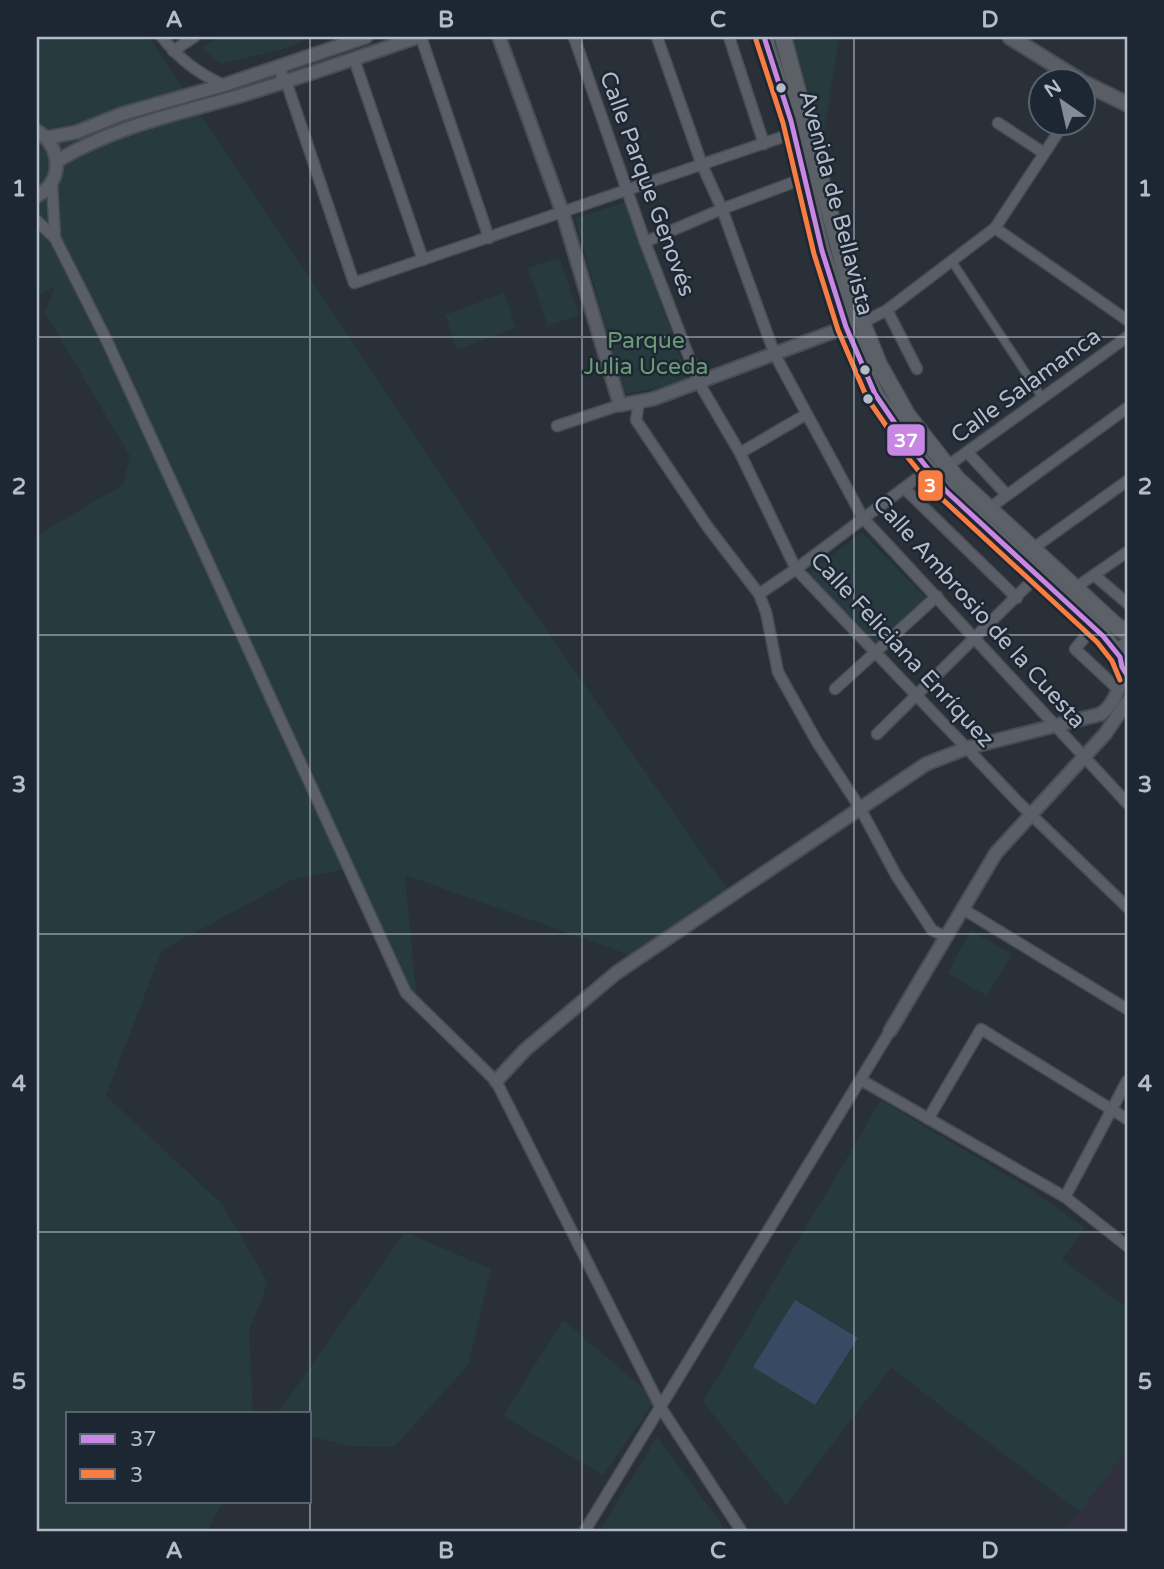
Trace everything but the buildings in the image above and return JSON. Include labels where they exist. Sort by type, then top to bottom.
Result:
[{"type":"main road","name":"Avenida de Bellavista","points":[[764,37],[794,133],[822,251],[854,325],[875,394],[928,470],[946,491],[1103,636],[1124,660]]},
{"type":"main road","name":"Avenida de Bellavista","points":[[783,37],[853,300],[854,325],[907,415],[946,467],[988,509],[1127,633]]},
{"type":"main road","points":[[1010,37],[1054,66]]},
{"type":"main road","points":[[1098,92],[1127,104]]},
{"type":"street","points":[[162,37],[173,51],[196,71],[224,85]]},
{"type":"street","points":[[173,51],[194,37]]},
{"type":"street","points":[[41,134],[77,132],[122,114],[224,85],[366,37]]},
{"type":"street","points":[[57,161],[128,128],[286,81],[420,37],[489,238]]},
{"type":"street","points":[[499,37],[563,214],[620,405]]},
{"type":"street","name":"Calle Parque Genovés","points":[[575,37],[645,242],[699,383]]},
{"type":"street","name":"Calle Ambrosio de la Cuesta","points":[[657,37],[702,165],[722,209],[775,355],[805,415],[863,518],[1085,754],[1127,803]]},
{"type":"street","points":[[729,37],[764,144]]},
{"type":"street","points":[[354,59],[423,260]]},
{"type":"street","points":[[287,64],[281,71],[354,283],[563,214],[794,133]]},
{"type":"street","points":[[998,123],[1044,153]]},
{"type":"street","points":[[37,196],[51,184],[57,161],[52,144],[41,134]]},
{"type":"street","points":[[557,426],[620,405],[653,400],[854,325],[887,310],[995,228],[1056,136]]},
{"type":"street","points":[[645,242],[805,178]]},
{"type":"street","points":[[51,184],[55,238]]},
{"type":"street","points":[[37,221],[55,238],[107,341],[406,993],[496,1081],[661,1408],[742,1532]]},
{"type":"street","points":[[995,228],[1127,320]]},
{"type":"street","points":[[951,260],[1042,399]]},
{"type":"street","points":[[887,310],[917,369]]},
{"type":"street","name":"Calle Salamanca","points":[[946,467],[1127,337]]},
{"type":"street","name":"Calle Feliciana Enríquez","points":[[699,383],[740,453],[796,569],[1031,815],[1127,907]]},
{"type":"street","points":[[639,402],[636,420],[707,526],[759,594],[766,612],[778,672],[817,742],[860,808],[896,875],[932,930],[946,937]]},
{"type":"street","points":[[988,509],[1127,408]]},
{"type":"street","points":[[740,453],[805,415]]},
{"type":"street","points":[[967,452],[1007,495]]},
{"type":"street","points":[[759,594],[928,470]]},
{"type":"street","points":[[1032,549],[1127,481]]},
{"type":"street","points":[[904,488],[1017,598]]},
{"type":"street","points":[[1076,588],[1127,552]]},
{"type":"street","points":[[1094,575],[1127,603]]},
{"type":"street","points":[[877,734],[1037,576]]},
{"type":"street","points":[[835,689],[937,596]]},
{"type":"street","points":[[1085,637],[1074,649],[1119,691]]},
{"type":"street","points":[[496,1081],[525,1050],[616,973],[926,764],[967,748],[1101,714],[1111,705],[1119,691],[1124,660]]},
{"type":"street","points":[[584,1532],[861,1080],[996,853],[1105,734],[1127,702]]},
{"type":"street","points":[[1107,715],[1101,730],[1085,754],[1066,730],[1066,726],[1107,715]]},
{"type":"street","points":[[963,909],[1127,1009]]},
{"type":"street","points":[[928,1119],[981,1029],[1127,1119]]},
{"type":"street","points":[[861,1080],[1065,1197],[1127,1246]]},
{"type":"street","points":[[1065,1197],[1127,1081]]},
{"type":"shaded area","points":[[1127,1449],[1127,1532],[1063,1532]]},
{"type":"green space","points":[[37,37],[149,37],[508,575],[731,895],[638,958],[405,875],[417,1003],[350,868],[292,880],[162,950],[106,1096],[222,1204],[268,1283],[249,1330],[253,1412],[66,1412],[66,1502],[222,1502],[207,1532],[37,1532],[37,535],[123,485],[130,456],[45,313],[55,287],[37,295]]},
{"type":"green space","points":[[219,37],[313,37],[282,49],[221,64],[202,48]]},
{"type":"green space","points":[[789,37],[839,37],[824,132],[817,132]]},
{"type":"green space","name":"Parque Julia Uceda","points":[[625,202],[689,382],[625,394],[575,218]]},
{"type":"green space","points":[[559,258],[579,315],[548,326],[528,268]]},
{"type":"green space","points":[[504,293],[516,328],[457,349],[445,315]]},
{"type":"green space","points":[[862,533],[927,599],[877,649],[808,574]]},
{"type":"green space","points":[[971,931],[1012,954],[987,996],[947,973]]},
{"type":"green space","points":[[881,1100],[1033,1191],[1085,1228],[1062,1259],[1127,1308],[1127,1450],[1080,1512],[891,1368],[786,1505],[703,1402]]},
{"type":"green space","points":[[405,1232],[491,1269],[468,1365],[394,1447],[350,1446],[312,1436],[312,1412],[279,1412]]},
{"type":"green space","points":[[563,1320],[656,1399],[603,1475],[503,1416]]},
{"type":"green space","points":[[657,1437],[727,1532],[599,1532]]},
{"type":"water","points":[[795,1300],[858,1338],[815,1405],[753,1367]]},
{"type":"transit line","name":"37","points":[[764,37],[791,121],[822,251],[846,327],[875,394],[916,454],[946,491],[1103,636],[1120,657],[1127,675]]},
{"type":"transit line","name":"3","points":[[756,40],[783,123],[814,254],[838,330],[867,398],[909,459],[940,497],[1097,642],[1112,661],[1120,680]]}]
